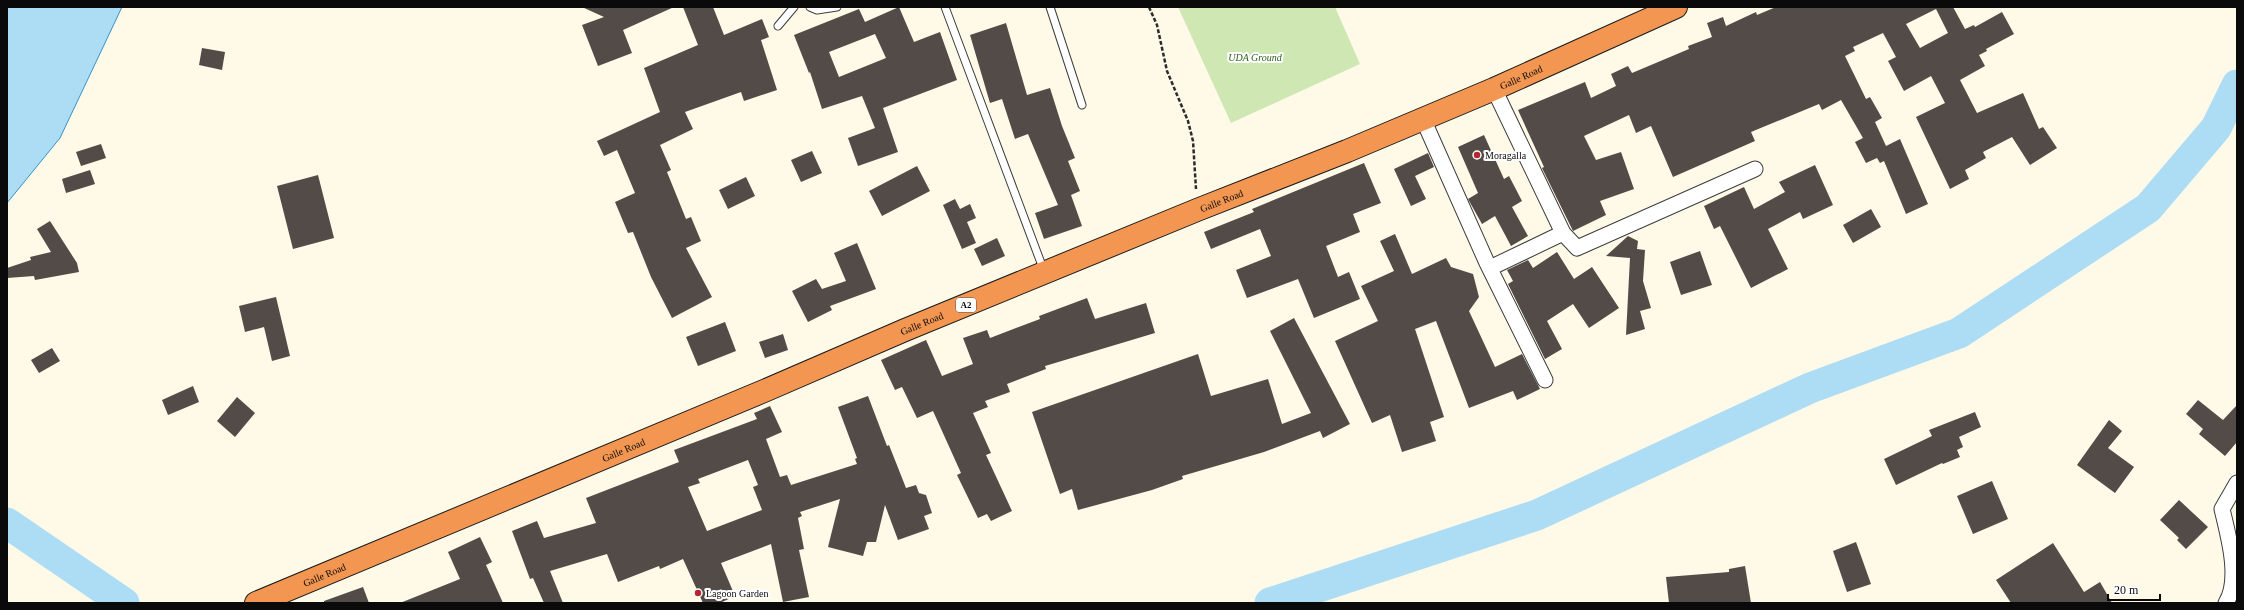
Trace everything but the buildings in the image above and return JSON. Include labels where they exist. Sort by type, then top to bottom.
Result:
[{"type":"highway","name":"Galle Road","points":[[256,603],[764,391],[905,330],[1197,210],[1347,151],[1494,89],[1676,7]]},
{"type":"street","points":[[1494,89],[1563,233],[1577,248],[1755,169]]},
{"type":"street","points":[[1423,119],[1490,268],[1545,380]]},
{"type":"street","points":[[1490,268],[1563,233]]},
{"type":"street","points":[[2226,603],[2232,594],[2232,553],[2222,509],[2237,483]]},
{"type":"lane","points":[[778,26],[794,7]]},
{"type":"lane","points":[[810,7],[816,10],[837,7]]},
{"type":"lane","points":[[945,7],[1045,273]]},
{"type":"lane","points":[[1050,7],[1082,105]]},
{"type":"path","points":[[1149,7],[1157,25],[1167,71],[1188,121],[1193,141],[1197,210]]},
{"type":"green space","name":"UDA Ground","points":[[1178,7],[1335,7],[1360,64],[1231,123]]},
{"type":"water","points":[[7,7],[122,7],[60,138],[7,203]]},
{"type":"waterway","points":[[1270,603],[1537,515],[1810,388],[1959,333],[2148,208],[2216,128],[2237,85]]},
{"type":"waterway","points":[[7,523],[124,603]]},
{"type":"place","name":"Moragalla","points":[[1477,155]]},
{"type":"place","name":"Lagoon Garden","points":[[698,593]]}]
